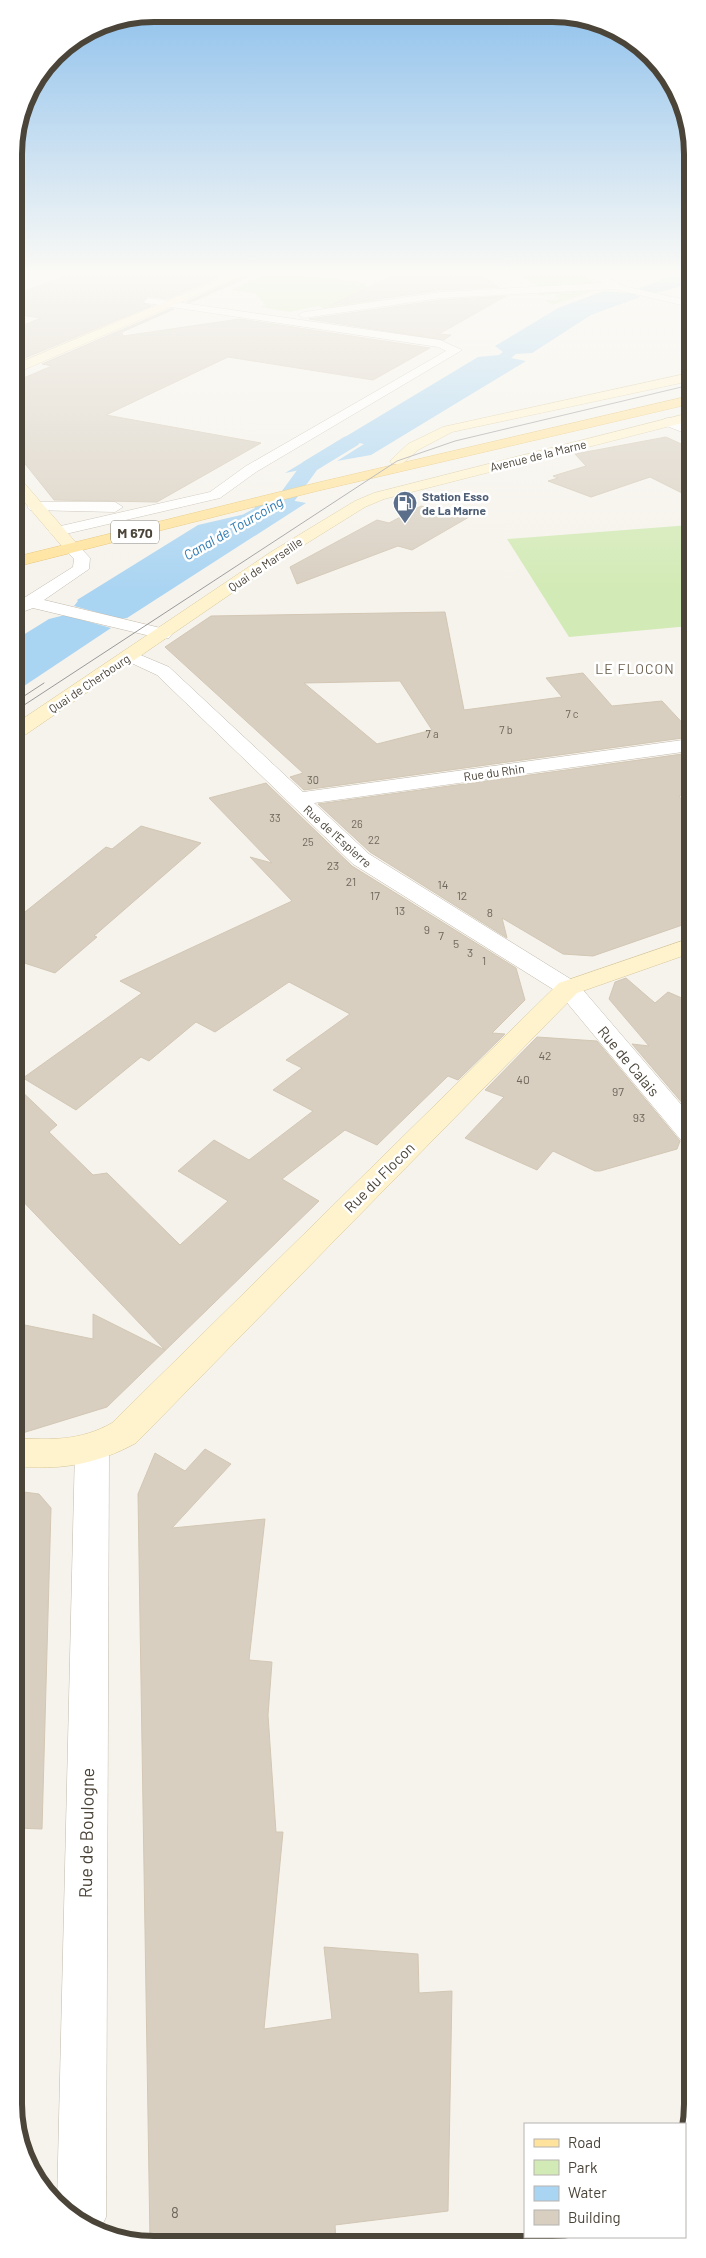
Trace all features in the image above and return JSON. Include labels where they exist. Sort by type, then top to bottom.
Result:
[{"type":"main road","name":"Avenue de la Marne","points":[[397,461],[418,443],[435,433],[449,428],[500,417],[547,410],[675,380]]},
{"type":"main road","name":"Avenue de la Marne","points":[[65,540],[261,501],[684,396]]},
{"type":"main road","name":"Avenue de la Marne","points":[[65,540],[397,461],[435,457],[684,401]]},
{"type":"main road","name":"Avenue de la Marne","points":[[369,500],[474,471],[684,418]]},
{"type":"main road","points":[[418,443],[418,450],[435,457]]},
{"type":"main road","name":"Avenue de la Marne","points":[[435,457],[474,471]]},
{"type":"main road","points":[[23,491],[65,540]]},
{"type":"main road","name":"Quai de Marseille","points":[[163,634],[277,555],[369,500]]},
{"type":"main road","name":"M 670","points":[[23,552],[65,540]]},
{"type":"main road","name":"M 670","points":[[23,558],[65,540]]},
{"type":"main road","name":"Quai de Cherbourg","points":[[23,728],[163,634]]},
{"type":"main road","name":"Rue du Flocon","points":[[22,1453],[58,1456],[92,1449],[109,1443],[137,1422],[568,988],[684,948]]},
{"type":"street","points":[[23,607],[81,569],[82,558],[65,540],[167,506],[215,495],[251,469],[405,380]]},
{"type":"street","points":[[669,422],[684,428]]},
{"type":"street","points":[[35,506],[167,506]]},
{"type":"street","points":[[30,602],[163,634]]},
{"type":"street","name":"Rue de l'Espierre","points":[[131,656],[163,671],[353,853],[372,867],[568,988]]},
{"type":"street","name":"Rue du Rhin","points":[[298,799],[684,746]]},
{"type":"street","name":"Rue de Calais","points":[[568,988],[684,1125]]},
{"type":"street","name":"Rue de Boulogne","points":[[81,2213],[92,1449]]},
{"type":"green space","points":[[684,525],[684,627],[569,637],[507,539]]},
{"type":"water","points":[[439,380],[494,380],[371,455],[337,461],[364,444],[359,443],[320,466],[285,473]]},
{"type":"water","points":[[294,498],[290,500],[306,503],[127,618],[121,619],[74,606],[77,600],[198,525],[258,511],[254,507]]},
{"type":"water","points":[[65,615],[111,628],[23,687],[23,635],[49,619]]},
{"type":"building","points":[[23,380],[179,380],[106,415],[261,443],[157,502],[54,500],[23,461]]},
{"type":"building","points":[[666,437],[684,445],[684,494],[650,477],[591,497],[548,481],[558,478],[553,476],[586,466],[575,454]]},
{"type":"building","points":[[421,506],[469,517],[412,550],[398,546],[297,584],[290,567],[377,520],[389,523]]},
{"type":"building","points":[[445,612],[464,710],[562,697],[546,678],[583,673],[612,706],[662,701],[684,724],[684,738],[304,790],[290,777],[303,773],[165,647],[211,616]],"holes":[[[400,681],[432,730],[377,744],[304,683]]]},
{"type":"building","points":[[684,754],[684,796],[679,796],[684,802],[684,925],[593,956],[563,954],[502,918],[507,938],[370,852],[318,804]]},
{"type":"building","points":[[266,783],[352,866],[516,968],[525,1000],[492,1033],[505,1034],[458,1080],[448,1076],[377,1145],[345,1130],[282,1179],[319,1201],[107,1407],[22,1433],[22,1325],[93,1339],[93,1314],[165,1350],[22,1201],[23,1092],[57,1125],[49,1132],[93,1175],[107,1173],[180,1245],[228,1201],[178,1171],[214,1140],[249,1160],[313,1111],[273,1090],[302,1068],[286,1060],[350,1014],[289,982],[215,1032],[196,1022],[149,1061],[141,1057],[76,1110],[23,1078],[142,993],[120,981],[292,901],[250,857],[272,863],[209,798]]},
{"type":"building","points":[[141,826],[201,843],[94,936],[97,937],[55,973],[23,962],[23,914],[106,847],[112,849]]},
{"type":"building","points":[[626,978],[655,1003],[668,992],[684,999],[684,1104],[632,1044],[649,1046],[609,999],[615,982]]},
{"type":"building","points":[[537,1037],[597,1041],[680,1141],[677,1149],[600,1171],[595,1171],[553,1151],[537,1170],[465,1138],[504,1097],[485,1090]]},
{"type":"building","points":[[205,1449],[231,1464],[172,1528],[265,1519],[249,1660],[272,1662],[268,1715],[276,1832],[283,1832],[264,2029],[332,2019],[324,1947],[418,1954],[419,1993],[452,1991],[448,2211],[335,2225],[336,2236],[150,2235],[138,1494],[155,1453],[185,1471]]},
{"type":"building","points":[[22,1492],[39,1494],[51,1508],[42,1829],[22,1828]]},
{"type":"waterway","name":"Canal de Tourcoing","points":[[252,519],[286,499],[310,466],[351,441]]},
{"type":"tram line","points":[[23,706],[397,461],[455,441],[684,386]]},
{"type":"tram line","points":[[23,697],[44,683]]},
{"type":"place","name":"Station Esso de La Marne","points":[[405,524]]},
{"type":"district","name":"LE FLOCON","points":[[635,668]]}]
